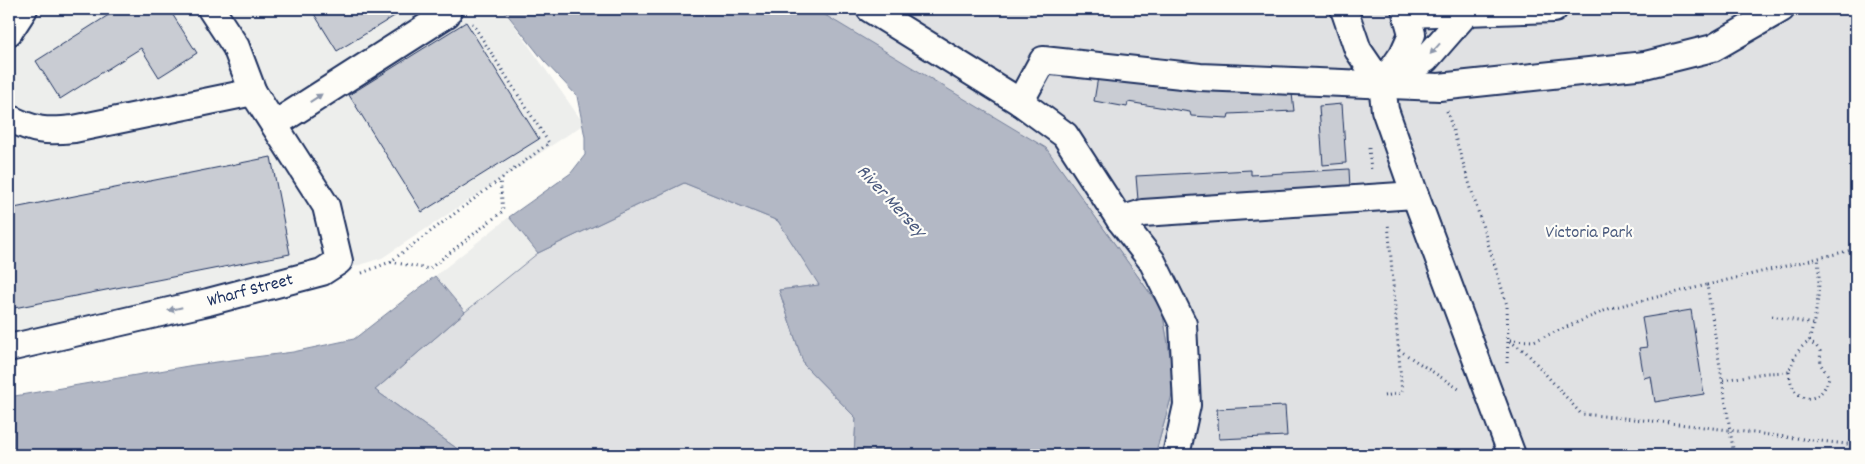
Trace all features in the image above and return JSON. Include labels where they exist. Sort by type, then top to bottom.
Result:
[{"type":"street","points":[[9,32],[24,9]]},
{"type":"street","points":[[211,9],[236,48],[252,92],[275,124],[326,206],[349,268]]},
{"type":"street","points":[[275,124],[447,14],[443,9]]},
{"type":"street","points":[[870,9],[1020,102],[1065,135],[1120,220],[1152,261],[1183,324],[1187,405],[1176,455]]},
{"type":"street","points":[[1344,9],[1358,50],[1382,85],[1386,110],[1415,195],[1512,455]]},
{"type":"street","points":[[1382,85],[1403,54],[1412,34],[1406,12],[1554,9]]},
{"type":"street","points":[[1020,102],[1043,60],[1200,77],[1439,87],[1645,65],[1713,48],[1781,9]]},
{"type":"street","points":[[1382,85],[1426,58],[1467,12]]},
{"type":"street","points":[[9,118],[28,128],[52,132],[252,92]]},
{"type":"street","points":[[1120,220],[1143,213],[1415,195]]},
{"type":"street","name":"Wharf Street","points":[[9,348],[208,302],[322,272],[349,268]]},
{"type":"path","points":[[390,262],[549,143],[468,17]]},
{"type":"path","points":[[1439,87],[1507,305],[1507,366]]},
{"type":"path","points":[[1368,143],[1376,220],[1388,219],[1402,393],[1384,396]]},
{"type":"path","points":[[349,268],[390,262],[429,269],[503,211],[500,180]]},
{"type":"path","points":[[1508,340],[1534,341],[1611,308],[1856,249]]},
{"type":"path","points":[[1809,342],[1820,351],[1821,365],[1829,377],[1827,386],[1819,394],[1809,398],[1800,397],[1793,390],[1789,372],[1795,353],[1809,342],[1818,302],[1820,281],[1818,257]]},
{"type":"path","points":[[1707,284],[1734,453],[1746,455]]},
{"type":"path","points":[[1772,316],[1813,324]]},
{"type":"path","points":[[1508,340],[1526,352],[1581,414],[1650,420],[1856,445]]},
{"type":"path","points":[[1398,350],[1496,413]]},
{"type":"path","points":[[1723,380],[1765,373],[1789,372]]},
{"type":"shaded area","points":[[30,9],[503,9],[584,124],[382,258],[284,288],[9,354],[9,42]]},
{"type":"shaded area","points":[[509,217],[538,253],[465,312],[435,276]]},
{"type":"green space","name":"Victoria Park","points":[[809,9],[1856,9],[1856,455],[1155,455],[1175,384],[1162,310],[1046,149]]},
{"type":"green space","points":[[684,183],[778,221],[820,285],[779,290],[804,365],[856,418],[854,455],[466,455],[375,390],[465,312],[538,253]]},
{"type":"water","name":"River Mersey","points":[[503,9],[815,9],[1046,148],[1162,310],[1175,384],[1155,455],[854,455],[856,418],[804,365],[779,290],[819,285],[778,221],[684,183],[538,253],[509,217],[571,173],[585,155],[585,137],[577,96],[544,61]]},
{"type":"water","points":[[435,276],[465,312],[375,390],[466,455],[9,455],[9,397],[194,365],[293,352],[354,339]]},
{"type":"building","points":[[118,9],[169,9],[197,53],[159,77],[141,48],[60,99],[36,61]]},
{"type":"building","points":[[311,9],[406,9],[337,51]]},
{"type":"building","points":[[466,22],[539,139],[422,212],[349,95]]},
{"type":"building","points":[[1098,77],[1291,85],[1294,111],[1229,114],[1228,118],[1191,116],[1190,112],[1128,102],[1127,107],[1094,101]]},
{"type":"building","points":[[1342,104],[1346,163],[1323,165],[1319,106]]},
{"type":"building","points":[[271,157],[290,254],[9,309],[9,209]]},
{"type":"building","points":[[1349,169],[1350,188],[1138,200],[1136,176],[1251,170],[1251,175]]},
{"type":"building","points":[[1691,310],[1704,394],[1655,402],[1651,376],[1644,378],[1639,348],[1647,347],[1642,318]]},
{"type":"building","points":[[1285,406],[1287,436],[1219,439],[1217,409]]}]
